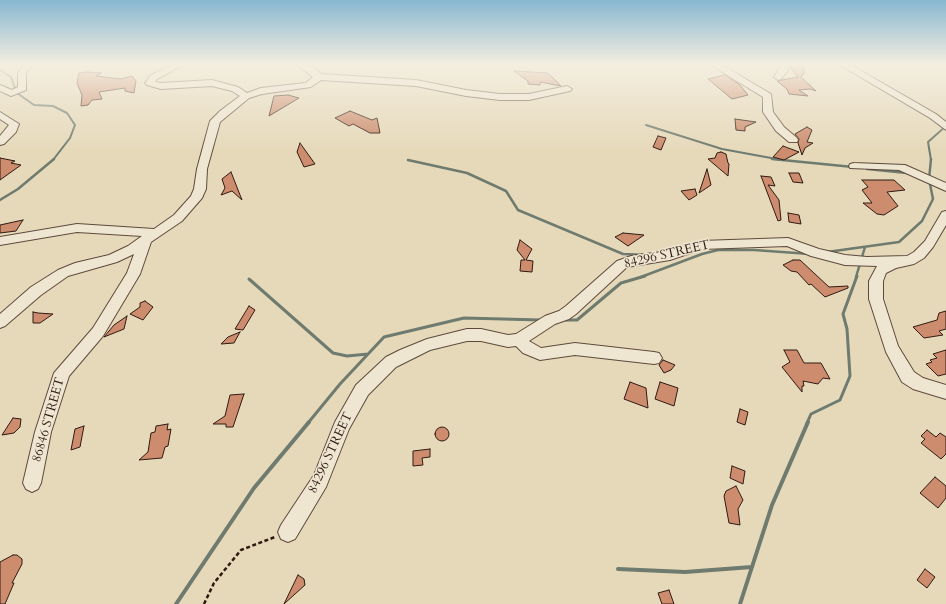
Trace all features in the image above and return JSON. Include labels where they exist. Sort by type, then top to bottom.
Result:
[{"type":"street","points":[[242,93],[246,96]]},
{"type":"street","points":[[0,322],[36,291],[63,273],[75,268],[117,257],[178,218],[196,198],[200,189],[202,170],[216,121],[223,113],[246,96],[254,93]]},
{"type":"street","points":[[468,93],[512,98],[529,97],[547,93]]},
{"type":"street","points":[[763,93],[768,96],[768,112],[780,129],[793,140]]},
{"type":"street","points":[[893,93],[933,116],[946,127]]},
{"type":"street","points":[[0,115],[14,124],[12,130],[0,142]]},
{"type":"street","points":[[854,166],[900,167],[946,187]]},
{"type":"street","points":[[946,215],[929,244],[919,255],[909,261],[893,264],[881,270],[876,286],[876,299],[879,315],[891,348],[908,377],[919,384],[946,392]]},
{"type":"street","points":[[0,240],[40,232],[77,228],[151,236]]},
{"type":"street","name":"86846 STREET","points":[[32,483],[43,432],[62,373],[98,332],[133,274],[151,236]]},
{"type":"street","name":"84296 STREET","points":[[288,532],[320,481],[333,451],[341,427],[362,390],[391,362],[405,354],[427,345],[467,334],[481,335],[508,341],[518,340],[550,320],[564,315],[571,310],[622,264],[631,261],[670,255],[701,245],[788,242],[816,253],[845,260],[867,262],[909,261]]},
{"type":"street","points":[[518,340],[528,350],[540,354],[575,349],[654,358]]},
{"type":"path","points":[[204,604],[214,584],[241,550],[288,532]]},
{"type":"building","points":[[81,93],[100,93],[102,99],[92,100],[88,105],[81,106]]},
{"type":"building","points":[[725,93],[747,93],[748,95],[732,99]]},
{"type":"building","points":[[804,93],[808,96],[789,94]]},
{"type":"building","points":[[288,95],[299,98],[269,116],[274,96]]},
{"type":"building","points":[[350,111],[372,120],[377,118],[380,133],[370,133],[353,124],[349,126],[335,118]]},
{"type":"building","points":[[735,119],[756,122],[745,127],[745,131],[736,130]]},
{"type":"building","points":[[807,127],[812,130],[807,142],[813,143],[805,148],[802,155],[798,143],[799,139],[795,134]]},
{"type":"building","points":[[658,136],[666,138],[661,150],[653,147]]},
{"type":"building","points":[[300,143],[315,164],[304,167],[297,152]]},
{"type":"building","points":[[783,146],[799,152],[784,160],[773,157]]},
{"type":"building","points":[[721,152],[726,154],[729,164],[728,176],[708,159],[715,158],[717,153]]},
{"type":"building","points":[[0,158],[15,161],[11,163],[21,165],[0,180]]},
{"type":"building","points":[[707,169],[711,185],[699,193]]},
{"type":"building","points":[[231,172],[242,200],[232,191],[221,195],[225,188],[222,179]]},
{"type":"building","points":[[789,173],[799,173],[803,183],[793,182]]},
{"type":"building","points":[[761,176],[771,177],[775,186],[768,185],[779,200],[781,220],[778,221]]},
{"type":"building","points":[[862,180],[894,180],[905,190],[887,192],[898,206],[884,215],[877,214],[863,203],[872,203],[862,190],[868,187]]},
{"type":"building","points":[[695,189],[697,195],[689,200],[681,191]]},
{"type":"building","points":[[788,213],[799,215],[801,224],[789,222]]},
{"type":"building","points":[[23,220],[16,231],[0,233],[0,225]]},
{"type":"building","points":[[623,233],[644,235],[628,246],[615,237]]},
{"type":"building","points":[[520,240],[532,249],[526,260],[533,261],[532,272],[520,271],[521,260],[525,260],[517,250]]},
{"type":"building","points":[[793,260],[800,260],[829,287],[848,286],[848,288],[825,297],[811,284],[809,285],[797,272],[791,271],[783,265]]},
{"type":"building","points":[[145,301],[153,307],[143,320],[130,314],[140,307],[140,303]]},
{"type":"building","points":[[249,306],[255,310],[243,330],[235,329]]},
{"type":"building","points":[[946,311],[946,329],[939,331],[943,335],[924,338],[913,327],[937,320],[939,313]]},
{"type":"building","points":[[33,312],[53,314],[40,323],[33,323]]},
{"type":"building","points":[[127,316],[124,329],[104,337],[114,325]]},
{"type":"building","points":[[240,332],[234,343],[221,344],[228,337]]},
{"type":"building","points":[[784,350],[797,350],[804,363],[821,363],[830,379],[823,378],[818,384],[803,381],[804,386],[802,386],[802,392],[782,367],[790,362]]},
{"type":"building","points":[[946,350],[946,374],[938,376],[926,364],[932,362],[930,360],[937,358],[933,354]]},
{"type":"building","points":[[663,360],[675,365],[671,370],[664,373],[659,365]]},
{"type":"building","points":[[630,382],[646,388],[648,408],[624,399]]},
{"type":"building","points":[[660,382],[678,388],[674,406],[655,399]]},
{"type":"building","points":[[244,394],[233,427],[226,427],[226,424],[213,424],[225,416],[230,395]]},
{"type":"building","points":[[740,409],[748,412],[745,425],[737,422]]},
{"type":"building","points":[[13,418],[21,419],[20,427],[14,433],[2,435]]},
{"type":"building","points":[[168,424],[167,430],[171,429],[168,446],[165,447],[162,458],[139,460],[148,452],[151,433],[155,432],[156,426]]},
{"type":"building","points":[[84,426],[80,447],[71,450],[75,429]]},
{"type":"building","points":[[439,427],[445,427],[449,431],[449,437],[445,441],[439,441],[435,437],[435,431]]},
{"type":"building","points":[[927,430],[936,437],[940,433],[946,437],[946,454],[941,459],[921,443],[925,439],[921,436]]},
{"type":"building","points":[[430,449],[430,457],[422,458],[423,465],[413,466],[413,451]]},
{"type":"building","points":[[732,466],[745,471],[743,484],[730,478]]},
{"type":"building","points":[[935,477],[946,486],[946,498],[938,508],[920,493]]},
{"type":"building","points":[[736,486],[743,500],[738,509],[740,525],[729,523],[724,496],[726,491]]},
{"type":"building","points":[[13,555],[17,555],[22,559],[22,564],[12,583],[14,583],[5,604],[0,604],[0,562]]},
{"type":"building","points":[[925,569],[935,577],[927,588],[917,580]]},
{"type":"building","points":[[298,575],[304,579],[305,585],[284,604]]},
{"type":"building","points":[[669,590],[674,604],[662,604],[658,593]]},
{"type":"waterway","points":[[17,93],[34,105],[53,106],[67,113],[75,125],[70,138],[53,160]]},
{"type":"waterway","points":[[646,125],[722,149],[782,160]]},
{"type":"waterway","points":[[931,160],[928,142],[946,126]]},
{"type":"waterway","points":[[772,159],[782,160]]},
{"type":"waterway","points":[[0,200],[18,189],[53,160]]},
{"type":"waterway","points":[[408,160],[467,173],[506,191],[518,210],[623,254],[647,255]]},
{"type":"waterway","points":[[782,160],[853,167]]},
{"type":"waterway","points":[[827,252],[899,242],[922,221],[933,199],[929,179],[931,160]]},
{"type":"waterway","points":[[867,169],[907,173]]},
{"type":"waterway","points":[[856,277],[865,247]]},
{"type":"waterway","points":[[641,277],[702,254],[718,250],[754,250],[810,254]]},
{"type":"waterway","points":[[563,320],[577,320],[621,283],[645,276]]},
{"type":"waterway","points":[[807,423],[811,414],[840,400],[850,376],[847,329],[843,314],[857,276]]},
{"type":"waterway","points":[[249,279],[333,353],[347,356],[368,354]]},
{"type":"waterway","points":[[308,423],[340,384],[384,337],[464,318],[541,320]]},
{"type":"waterway","points":[[176,604],[254,488],[309,422]]},
{"type":"waterway","points":[[752,567],[772,505],[808,422]]},
{"type":"waterway","points":[[618,569],[685,572],[752,567]]},
{"type":"waterway","points":[[740,604],[752,567]]}]
